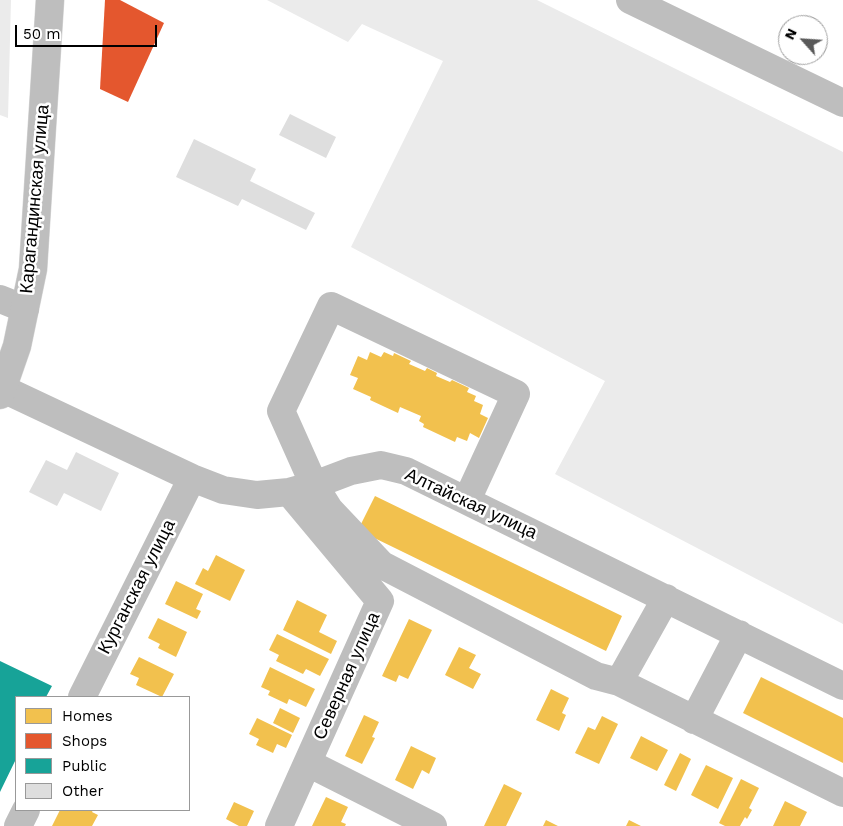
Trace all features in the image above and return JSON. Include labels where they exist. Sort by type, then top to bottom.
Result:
[{"type":"street","name":"Карагандинская улица","points":[[1,392],[17,346],[12,304],[33,269],[50,0]]},
{"type":"street","points":[[630,0],[841,98]]},
{"type":"street","points":[[467,500],[516,394],[331,306],[281,411],[302,489],[329,509],[382,565],[596,676],[619,682],[843,793]]},
{"type":"street","name":"Алтайская улица","points":[[1,392],[192,478],[223,490],[257,496],[302,489],[351,471],[381,465],[406,471],[843,686]]},
{"type":"street","name":"Курганская улица","points":[[83,696],[192,478]]},
{"type":"street","name":"Северная улица","points":[[279,826],[380,601],[302,489]]},
{"type":"street","points":[[619,682],[666,598]]},
{"type":"street","points":[[694,720],[739,634]]},
{"type":"street","points":[[308,763],[433,826]]},
{"type":"street","points":[[18,826],[26,811]]},
{"type":"shaded area","points":[[0,0],[11,0],[8,118],[0,115]]},
{"type":"shaded area","points":[[267,0],[537,0],[843,152],[843,624],[555,474],[605,381],[351,247],[443,61],[362,24],[348,42]]},
{"type":"building: Homes","points":[[370,352],[381,357],[384,352],[393,356],[394,353],[411,361],[409,364],[425,371],[427,368],[437,373],[436,376],[450,382],[452,380],[469,388],[467,392],[476,396],[474,401],[483,405],[480,414],[488,418],[479,438],[470,433],[467,441],[457,437],[455,442],[423,427],[424,424],[419,421],[421,416],[400,407],[398,413],[370,400],[371,397],[353,389],[358,378],[350,375],[358,356],[367,360]]},
{"type":"building: Homes","points":[[375,496],[622,616],[606,651],[358,530]]},
{"type":"building: Homes","points":[[216,555],[245,570],[230,601],[195,584],[203,568],[208,571]]},
{"type":"building: Homes","points":[[176,581],[203,594],[196,609],[201,611],[197,619],[165,604]]},
{"type":"building: Homes","points":[[297,600],[327,615],[319,632],[337,641],[331,654],[283,630]]},
{"type":"building: Homes","points":[[158,618],[187,632],[176,657],[158,648],[160,644],[148,638]]},
{"type":"building: Homes","points":[[409,619],[432,630],[408,679],[399,675],[396,682],[382,676]]},
{"type":"building: Homes","points":[[277,634],[329,659],[320,676],[306,669],[303,674],[276,661],[279,655],[269,650]]},
{"type":"building: Homes","points":[[459,647],[476,655],[469,668],[481,674],[473,689],[445,675]]},
{"type":"building: Homes","points":[[139,657],[174,674],[163,696],[160,696],[136,685],[139,678],[130,674]]},
{"type":"building: Homes","points":[[270,667],[315,689],[306,707],[289,699],[287,704],[268,695],[270,691],[261,687]]},
{"type":"building: Homes","points":[[761,677],[843,718],[843,763],[743,713]]},
{"type":"building: Homes","points":[[551,689],[569,698],[562,713],[566,715],[559,731],[536,720]]},
{"type":"building: Homes","points":[[280,708],[300,718],[293,733],[273,723]]},
{"type":"building: Homes","points":[[364,715],[379,722],[372,737],[375,738],[362,764],[345,756]]},
{"type":"building: Homes","points":[[602,716],[618,724],[599,764],[575,753],[588,727],[595,730]]},
{"type":"building: Homes","points":[[257,718],[292,735],[286,748],[277,744],[273,753],[256,745],[259,739],[249,734]]},
{"type":"building: Homes","points":[[641,736],[668,750],[657,771],[630,758]]},
{"type":"building: Homes","points":[[411,746],[436,758],[429,774],[422,770],[413,789],[395,780]]},
{"type":"building: Homes","points":[[680,753],[691,759],[676,791],[664,785]]},
{"type":"building: Homes","points":[[706,765],[733,778],[718,809],[691,795]]},
{"type":"building: Homes","points":[[741,779],[759,788],[749,808],[752,810],[740,826],[725,826],[719,823]]},
{"type":"building: Homes","points":[[504,784],[522,793],[506,826],[484,826]]},
{"type":"building: Homes","points":[[326,797],[348,807],[341,822],[346,824],[345,826],[312,826]]},
{"type":"building: Homes","points":[[785,801],[807,812],[800,826],[773,826]]},
{"type":"building: Homes","points":[[234,802],[254,811],[247,826],[239,826],[226,819]]},
{"type":"building: Homes","points":[[60,811],[92,811],[98,815],[92,826],[52,826]]},
{"type":"building: Homes","points":[[546,820],[558,826],[543,826]]},
{"type":"building: Homes","points":[[629,820],[641,826],[626,826]]},
{"type":"building: Shops","points":[[105,0],[120,0],[164,23],[128,102],[100,89]]},
{"type":"building: Public","points":[[0,661],[52,686],[47,696],[15,696],[15,761],[0,792]]},
{"type":"building: Other","points":[[290,114],[336,137],[326,158],[279,135]]},
{"type":"building: Other","points":[[194,139],[256,169],[250,181],[315,213],[306,230],[242,199],[238,206],[176,177]]},
{"type":"building: Other","points":[[76,452],[119,473],[101,511],[64,493],[57,506],[29,492],[46,460],[67,470]]}]
